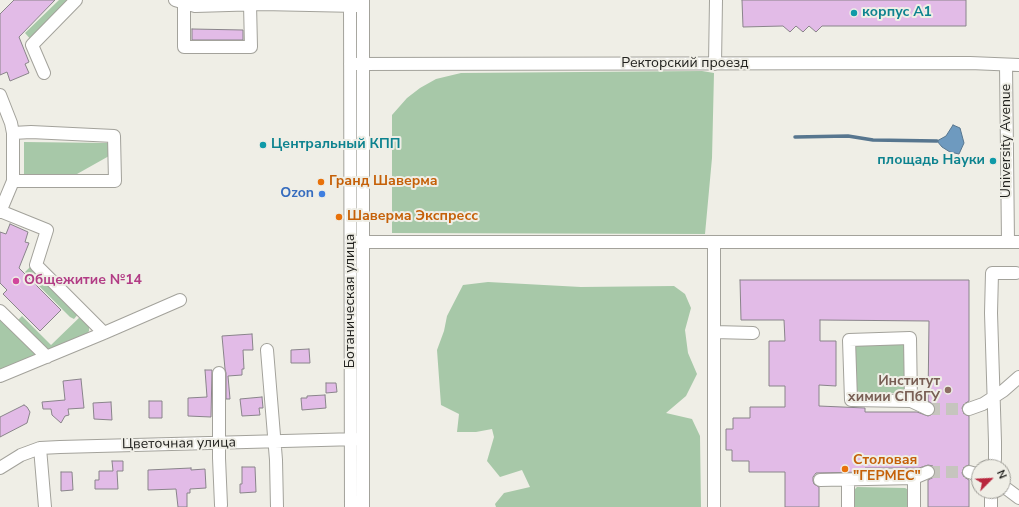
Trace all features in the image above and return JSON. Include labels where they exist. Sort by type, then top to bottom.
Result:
[{"type":"street","points":[[44,73],[32,45],[76,0]]},
{"type":"street","points":[[715,64],[716,0]]},
{"type":"street","points":[[250,4],[251,47],[184,47],[180,2],[195,6],[220,3],[363,3]]},
{"type":"street","name":"Ботаническая улица","points":[[350,3],[351,507]]},
{"type":"street","name":"Ботаническая улица","points":[[363,3],[363,507]]},
{"type":"street","name":"Ректорский проезд","points":[[350,64],[1019,65]]},
{"type":"street","name":"University Avenue","points":[[1006,64],[1013,242]]},
{"type":"street","points":[[0,95],[11,123],[13,181],[0,212],[47,230],[36,265],[104,333]]},
{"type":"street","points":[[12,133],[31,132],[114,136],[115,181],[13,181]]},
{"type":"street","points":[[350,242],[1013,242]]},
{"type":"street","points":[[714,242],[714,507]]},
{"type":"street","points":[[995,459],[991,313],[992,273],[1016,273]]},
{"type":"street","points":[[0,376],[180,300]]},
{"type":"street","points":[[0,310],[47,357]]},
{"type":"street","points":[[714,332],[753,333]]},
{"type":"street","points":[[911,401],[910,338],[849,340],[851,400],[911,401],[928,409]]},
{"type":"street","points":[[267,350],[275,442],[277,507]]},
{"type":"street","points":[[219,373],[219,458],[222,505]]},
{"type":"street","points":[[968,409],[983,404],[1019,377]]},
{"type":"street","name":"Цветочная улица","points":[[0,468],[21,455],[40,448],[363,439]]},
{"type":"street","points":[[40,448],[45,507]]},
{"type":"street","points":[[820,480],[914,478],[928,472]]},
{"type":"street","points":[[914,478],[914,507]]},
{"type":"street","points":[[848,480],[848,507]]},
{"type":"green space","points":[[59,0],[68,0],[32,41],[25,33]]},
{"type":"green space","points":[[702,71],[714,73],[712,158],[705,234],[392,233],[392,115],[407,98],[420,88],[436,79],[461,73]]},
{"type":"green space","points":[[24,142],[108,143],[109,156],[77,174],[24,174]]},
{"type":"green space","points":[[32,265],[79,313],[74,319],[70,317],[25,272]]},
{"type":"green space","points":[[488,282],[581,287],[674,286],[685,294],[691,308],[685,330],[688,353],[697,374],[686,396],[666,413],[692,419],[700,436],[701,507],[496,507],[495,504],[504,493],[530,487],[522,470],[500,477],[487,461],[494,437],[492,429],[476,432],[457,432],[459,414],[441,405],[437,350],[444,331],[447,316],[463,285]]},
{"type":"green space","points":[[0,315],[33,348],[37,357],[0,372]]},
{"type":"green space","points":[[82,315],[89,326],[89,331],[86,335],[47,351],[16,322],[22,316],[51,345]]},
{"type":"green space","points":[[855,344],[904,344],[905,390],[899,393],[862,393],[857,391],[855,388]]},
{"type":"green space","points":[[857,487],[905,488],[909,490],[911,507],[851,507],[854,490]]},
{"type":"water","points":[[953,125],[960,128],[964,143],[959,154],[950,152],[942,147],[937,141],[946,136]]},
{"type":"building","points":[[14,0],[55,0],[19,37],[29,62],[25,64],[29,73],[10,81],[7,72],[0,75],[0,14]]},
{"type":"building","name":"корпус А1","points":[[742,0],[966,0],[966,26],[822,26],[816,32],[809,26],[803,32],[796,26],[790,32],[783,26],[743,27]]},
{"type":"building","points":[[192,29],[243,30],[243,40],[192,40]]},
{"type":"building","name":"Общежитие №14","points":[[10,224],[28,232],[25,242],[29,243],[19,268],[61,310],[40,331],[3,294],[7,290],[0,283],[0,232],[6,234]]},
{"type":"building","name":"Институт химии СПбГУ","points":[[740,280],[969,280],[969,401],[964,404],[962,408],[964,414],[969,416],[969,465],[964,467],[962,473],[964,477],[969,480],[969,507],[928,507],[928,480],[934,477],[935,472],[933,466],[928,465],[919,468],[865,468],[865,472],[816,473],[813,477],[813,481],[814,484],[819,487],[819,507],[785,507],[785,472],[749,472],[749,461],[732,461],[732,450],[726,450],[726,429],[733,429],[733,418],[750,418],[750,407],[785,407],[785,386],[769,386],[769,341],[785,341],[784,320],[741,320]],"holes":[[[820,320],[929,321],[928,401],[934,405],[935,413],[928,416],[917,412],[865,412],[865,408],[819,406],[819,385],[836,386],[836,341],[820,341]]]},
{"type":"building","points":[[252,334],[253,350],[243,350],[244,369],[242,369],[242,375],[228,376],[230,399],[226,399],[226,373],[222,336]]},
{"type":"building","points":[[309,349],[310,363],[291,363],[291,350]]},
{"type":"building","points":[[205,370],[212,370],[211,417],[188,416],[188,398],[207,397]]},
{"type":"building","points":[[81,379],[84,408],[68,409],[69,415],[65,416],[61,423],[52,415],[51,409],[43,409],[42,402],[65,400],[63,381]]},
{"type":"building","points":[[326,383],[336,383],[337,392],[326,393]]},
{"type":"building","points":[[325,395],[326,408],[302,410],[301,398],[307,398],[307,396]]},
{"type":"building","points":[[262,397],[263,408],[259,408],[260,415],[242,416],[240,399]]},
{"type":"building","points":[[149,401],[162,401],[162,418],[149,418]]},
{"type":"building","points":[[111,402],[112,420],[94,419],[93,403]]},
{"type":"building","points":[[24,405],[30,412],[27,423],[0,437],[0,417]]},
{"type":"building","points":[[112,461],[123,461],[123,471],[117,471],[118,489],[95,489],[95,480],[99,480],[99,471],[113,471]]},
{"type":"building","points":[[242,467],[255,467],[256,492],[240,493],[240,484],[242,484]]},
{"type":"building","points":[[191,468],[191,470],[205,469],[206,488],[190,489],[190,493],[187,493],[187,507],[178,507],[176,489],[148,490],[148,470]]},
{"type":"building","points":[[61,472],[72,472],[73,490],[61,491]]},
{"type":"waterway","points":[[795,137],[848,136],[873,140],[937,141]]},
{"type":"tunnel","points":[[928,409],[969,409]]},
{"type":"tunnel","points":[[928,472],[969,472]]},
{"type":"place","name":"корпус А1","points":[[854,13]]},
{"type":"place","name":"Центральный КПП","points":[[263,145]]},
{"type":"place","name":"площадь Науки","points":[[993,161]]},
{"type":"place","name":"Гранд Шаверма","points":[[321,182]]},
{"type":"place","name":"Ozon","points":[[322,194]]},
{"type":"place","name":"Шаверма Экспресс","points":[[339,217]]},
{"type":"place","name":"Общежитие №14","points":[[16,281]]},
{"type":"place","name":"Институт химии СПбГУ","points":[[948,390]]},
{"type":"place","name":"Столовая \"ГЕРМЕС\"","points":[[845,469]]}]
